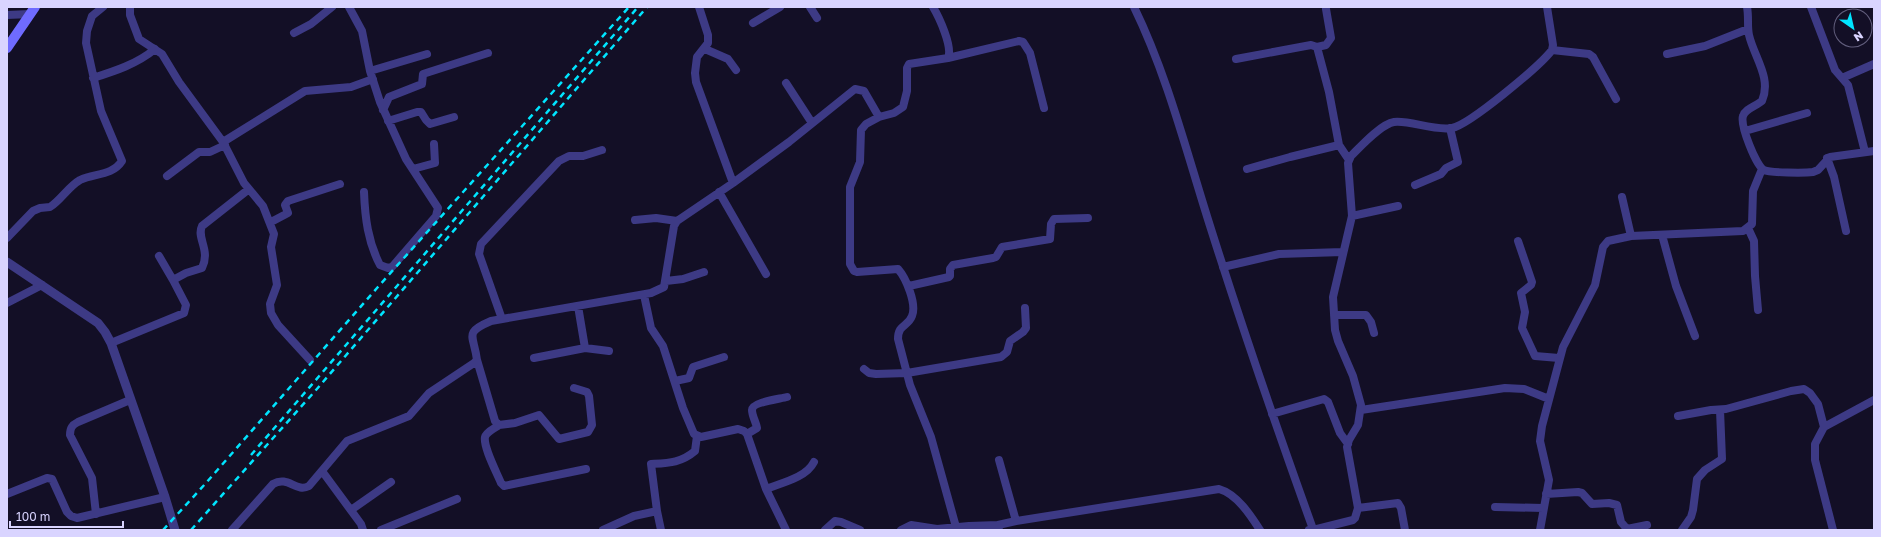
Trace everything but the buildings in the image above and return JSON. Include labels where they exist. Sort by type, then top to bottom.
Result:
[{"type":"main road","points":[[7,48],[32,10]]},
{"type":"street","points":[[7,238],[33,211],[40,208],[50,208],[73,184],[88,177],[115,170],[122,161],[101,111],[86,43],[87,31],[92,16],[103,7]]},
{"type":"street","points":[[130,7],[130,16],[138,39],[162,54],[179,82],[224,143],[249,189],[263,206],[274,234],[271,247],[277,288],[270,304],[271,313],[278,325],[310,360]]},
{"type":"street","points":[[294,33],[311,24],[332,7]]},
{"type":"street","points":[[349,7],[362,31],[371,75],[383,110],[413,169],[436,205],[438,212],[392,267],[388,268],[380,265],[368,234],[365,221],[364,192]]},
{"type":"street","points":[[699,7],[708,35],[708,43],[705,49],[697,57],[695,73],[696,82],[733,183]]},
{"type":"street","points":[[753,23],[780,7]]},
{"type":"street","points":[[810,7],[817,18]]},
{"type":"street","points":[[933,7],[945,35],[949,53],[948,58]]},
{"type":"street","points":[[1134,7],[1160,66],[1223,267],[1311,530],[1355,518],[1358,508],[1348,455],[1348,444],[1358,425],[1361,410],[1359,396],[1353,376],[1338,341],[1334,315],[1334,287],[1352,216],[1349,160],[1339,145],[1329,92],[1317,47]]},
{"type":"street","points":[[1349,160],[1351,156],[1383,128],[1394,122],[1450,128],[1462,125],[1486,107],[1521,79],[1552,50],[1553,45],[1547,7]]},
{"type":"street","points":[[1747,7],[1749,20],[1748,29],[1754,51],[1762,69],[1764,93],[1762,101],[1746,112],[1743,116],[1745,131],[1750,145],[1762,169],[1766,171],[1813,172],[1818,170],[1827,158],[1874,151]]},
{"type":"street","points":[[1811,7],[1835,70],[1848,85],[1865,152]]},
{"type":"street","points":[[1236,59],[1311,45],[1317,47],[1326,45],[1331,38],[1326,9]]},
{"type":"street","points":[[7,15],[32,10]]},
{"type":"street","points":[[1667,54],[1705,46],[1748,29]]},
{"type":"street","points":[[956,527],[931,437],[910,385],[898,339],[898,333],[913,316],[914,309],[909,286],[900,272],[895,268],[857,272],[852,269],[850,264],[850,187],[860,162],[861,130],[866,124],[879,117],[894,113],[903,107],[907,91],[908,64],[948,58],[1019,41],[1023,42],[1030,54],[1044,108]]},
{"type":"street","points":[[93,78],[115,72],[139,60],[155,49]]},
{"type":"street","points":[[705,49],[728,59],[736,70]]},
{"type":"street","points":[[1552,50],[1589,54],[1593,57],[1616,99]]},
{"type":"street","points":[[383,110],[389,97],[422,84],[423,74],[488,53]]},
{"type":"street","points":[[167,176],[198,152],[210,152],[305,91],[351,87],[371,75],[427,54]]},
{"type":"street","points":[[1842,78],[1874,64]]},
{"type":"street","points":[[786,83],[812,123]]},
{"type":"street","points":[[499,425],[495,421],[476,360],[472,332],[477,327],[491,321],[644,295],[658,291],[664,287],[666,281],[671,240],[674,226],[677,221],[733,183],[855,89],[864,91],[879,117]]},
{"type":"street","points":[[388,121],[417,112],[421,112],[430,124],[454,117]]},
{"type":"street","points":[[1745,131],[1807,113]]},
{"type":"street","points":[[1415,185],[1441,174],[1446,168],[1458,162],[1450,128]]},
{"type":"street","points":[[413,169],[436,163],[434,144]]},
{"type":"street","points":[[1247,169],[1290,156],[1339,145]]},
{"type":"street","points":[[502,319],[479,254],[481,244],[559,161],[569,156],[583,156],[602,150]]},
{"type":"street","points":[[1827,158],[1834,177],[1846,231]]},
{"type":"street","points":[[1540,530],[1549,474],[1540,442],[1540,434],[1559,358],[1568,334],[1582,311],[1597,279],[1602,247],[1608,241],[1631,236],[1738,233],[1748,228],[1753,220],[1754,191],[1762,169]]},
{"type":"street","points":[[270,222],[288,213],[286,205],[288,201],[340,184]]},
{"type":"street","points":[[173,280],[202,268],[206,255],[201,234],[202,226],[220,210],[249,189]]},
{"type":"street","points":[[719,192],[766,274]]},
{"type":"street","points":[[1622,197],[1631,236]]},
{"type":"street","points":[[1352,216],[1398,206]]},
{"type":"street","points":[[634,220],[656,218],[677,221]]},
{"type":"street","points":[[909,286],[949,277],[950,269],[953,265],[996,257],[1002,247],[1050,239],[1051,224],[1054,219],[1088,218]]},
{"type":"street","points":[[1748,228],[1754,241],[1758,310]]},
{"type":"street","points":[[1662,235],[1676,286],[1695,336]]},
{"type":"street","points":[[1518,241],[1532,282],[1521,293],[1526,312],[1522,328],[1535,356],[1559,358]]},
{"type":"street","points":[[1223,267],[1279,254],[1343,252]]},
{"type":"street","points":[[111,343],[184,313],[186,305],[158,256]]},
{"type":"street","points":[[7,262],[98,324],[106,332],[165,497],[173,529]]},
{"type":"street","points":[[666,281],[683,280],[704,272]]},
{"type":"street","points":[[7,303],[42,285]]},
{"type":"street","points":[[644,295],[651,328],[663,346],[683,408],[697,436],[695,451],[691,455],[682,458],[678,462],[651,464],[661,530]]},
{"type":"street","points":[[578,306],[585,348]]},
{"type":"street","points":[[864,369],[870,373],[876,374],[907,373],[975,362],[1005,355],[1010,340],[1023,332],[1026,328],[1025,308]]},
{"type":"street","points":[[1334,315],[1366,315],[1371,322],[1374,333]]},
{"type":"street","points":[[534,358],[585,348],[609,351]]},
{"type":"street","points":[[675,381],[689,378],[692,369],[696,366],[724,357]]},
{"type":"street","points":[[232,530],[273,484],[278,481],[285,481],[305,488],[309,486],[347,441],[410,416],[429,393],[476,360]]},
{"type":"street","points":[[574,388],[587,392],[589,396],[592,425],[588,432],[566,439],[559,439],[539,415],[515,423],[499,425],[487,433],[485,438],[501,483],[504,486],[586,469]]},
{"type":"street","points":[[1361,410],[1505,388],[1524,389],[1549,399]]},
{"type":"street","points":[[1678,416],[1711,410],[1720,410],[1799,389],[1804,389],[1810,393],[1818,404],[1824,427]]},
{"type":"street","points":[[747,434],[757,428],[752,410],[753,407],[757,404],[787,397]]},
{"type":"street","points":[[1272,414],[1324,399],[1328,402],[1340,433],[1348,444]]},
{"type":"street","points":[[96,514],[92,478],[70,435],[70,429],[72,425],[78,422],[130,400]]},
{"type":"street","points":[[1832,530],[1814,454],[1814,444],[1817,436],[1824,427],[1874,400]]},
{"type":"street","points":[[1682,530],[1691,517],[1697,479],[1705,470],[1722,458],[1720,410]]},
{"type":"street","points":[[697,436],[701,438],[738,430],[744,431],[747,434],[766,489],[786,530]]},
{"type":"street","points":[[999,460],[1016,521]]},
{"type":"street","points":[[766,489],[802,475],[808,471],[814,462]]},
{"type":"street","points":[[322,471],[351,510],[363,530]]},
{"type":"street","points":[[7,494],[50,478],[54,481],[67,512],[71,516],[83,518],[165,497]]},
{"type":"street","points":[[351,510],[391,482]]},
{"type":"street","points":[[901,530],[911,525],[921,529],[998,527],[1016,521],[1219,489],[1227,492],[1248,512],[1260,530]]},
{"type":"street","points":[[1546,494],[1582,493],[1592,504],[1609,503],[1617,506],[1622,522],[1627,528],[1647,524]]},
{"type":"street","points":[[381,530],[457,499]]},
{"type":"street","points":[[1358,508],[1398,502],[1401,508],[1405,530]]},
{"type":"street","points":[[1495,507],[1543,508]]},
{"type":"street","points":[[603,530],[629,518],[657,511]]},
{"type":"street","points":[[825,530],[835,521],[860,530]]},
{"type":"railway","points":[[163,530],[377,288],[629,7]]},
{"type":"railway","points":[[251,455],[638,7]]},
{"type":"railway","points":[[191,530],[316,390],[647,7]]}]
